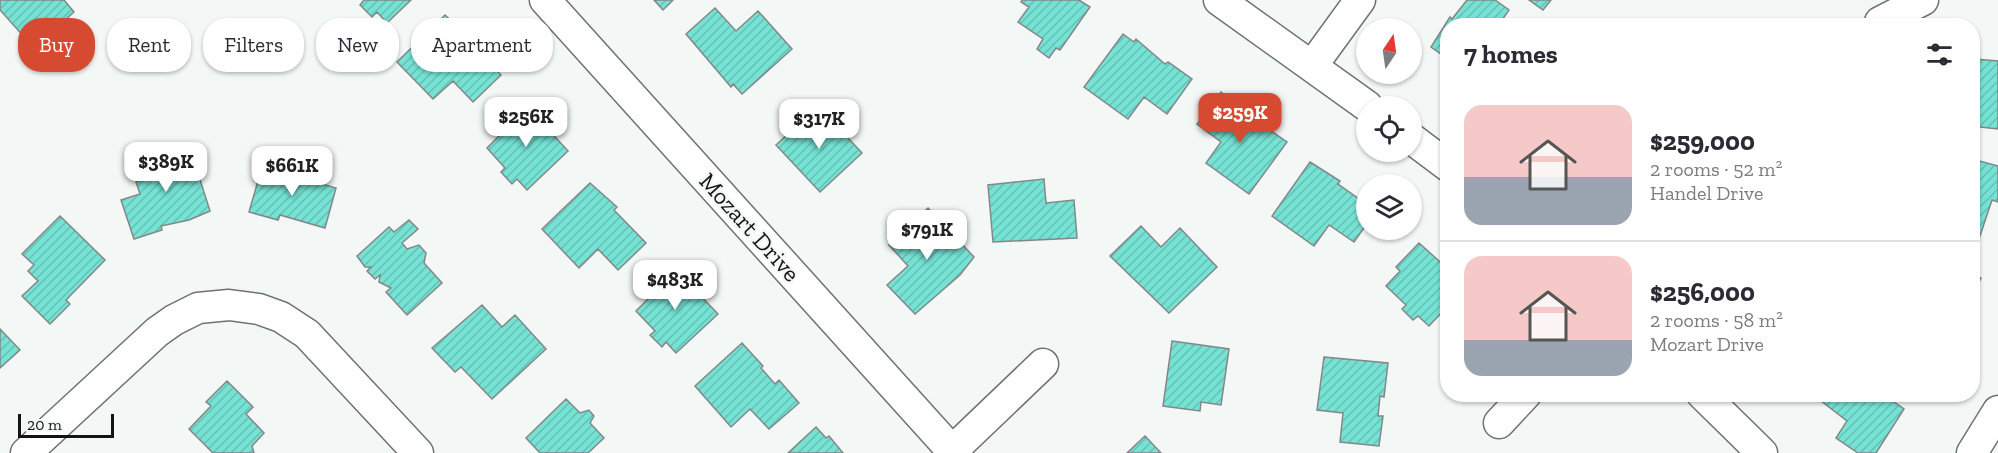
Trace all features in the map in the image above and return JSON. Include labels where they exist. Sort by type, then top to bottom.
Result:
[{"type":"street","name":"Mozart Drive","points":[[545,0],[953,452]]},
{"type":"street","points":[[1219,0],[1356,98]]},
{"type":"street","points":[[1312,66],[1360,0]]},
{"type":"street","points":[[1888,18],[1923,0]]},
{"type":"street","points":[[1422,147],[1440,160]]},
{"type":"street","points":[[26,453],[166,326],[198,309],[229,305],[259,309],[281,317],[307,334],[417,453]]},
{"type":"street","points":[[953,452],[1043,364]]},
{"type":"street","points":[[1499,423],[1519,402]]},
{"type":"street","points":[[1710,402],[1762,453]]},
{"type":"street","points":[[1972,453],[1998,411]]},
{"type":"building","points":[[0,0],[64,0],[74,12],[67,18],[18,18],[18,30],[0,10]]},
{"type":"building","points":[[364,0],[411,0],[392,18],[382,18],[377,12],[372,17],[360,5]]},
{"type":"building","points":[[654,0],[673,0],[663,10]]},
{"type":"building","points":[[1022,0],[1079,0],[1090,7],[1060,50],[1056,48],[1049,58],[1037,49],[1043,39],[1018,22],[1029,7],[1021,2]]},
{"type":"building","points":[[1467,0],[1495,0],[1509,10],[1504,18],[1453,18]]},
{"type":"building","points":[[1529,0],[1551,0],[1543,10]]},
{"type":"building","points":[[715,8],[736,31],[758,11],[792,49],[742,94],[733,84],[731,87],[686,34]]},
{"type":"building","points":[[1440,33],[1440,53],[1431,47]]},
{"type":"building","points":[[1123,34],[1134,42],[1136,39],[1165,64],[1168,62],[1192,79],[1167,114],[1144,97],[1128,119],[1084,87]]},
{"type":"building","points":[[411,48],[411,72],[498,72],[501,75],[473,102],[453,81],[433,99],[399,64],[399,60]]},
{"type":"building","points":[[1980,59],[1998,61],[1998,129],[1980,127]]},
{"type":"building","points":[[1221,92],[1260,126],[1261,124],[1287,142],[1249,194],[1206,163],[1221,142],[1197,124]]},
{"type":"building","points":[[525,104],[568,151],[527,190],[517,179],[512,184],[501,172],[505,168],[487,148],[501,134],[497,130]]},
{"type":"building","points":[[823,111],[862,153],[820,192],[776,145],[804,119],[809,124]]},
{"type":"building","points":[[189,145],[210,211],[189,220],[161,226],[162,230],[134,239],[121,200],[140,194],[136,182],[144,179],[138,162]]},
{"type":"building","points":[[1980,161],[1998,166],[1998,202],[1992,200],[1980,236]]},
{"type":"building","points":[[1310,162],[1340,181],[1338,184],[1356,197],[1356,239],[1354,242],[1329,225],[1314,246],[1272,216]]},
{"type":"building","points":[[262,167],[288,174],[295,167],[307,170],[310,175],[308,180],[336,188],[325,228],[280,215],[278,220],[249,212]]},
{"type":"building","points":[[1044,179],[1046,203],[1074,200],[1077,238],[993,242],[988,185]]},
{"type":"building","points":[[590,183],[617,207],[614,210],[646,243],[618,270],[598,249],[579,268],[542,229]]},
{"type":"building","points":[[928,208],[974,257],[960,275],[915,314],[887,285],[908,266],[889,245]]},
{"type":"building","points":[[60,216],[105,260],[66,300],[70,304],[50,324],[22,296],[38,281],[28,271],[34,265],[22,254]]},
{"type":"building","points":[[409,220],[418,229],[402,243],[407,249],[419,245],[426,253],[424,263],[442,283],[407,315],[386,292],[391,288],[379,282],[380,275],[375,279],[367,271],[371,267],[365,267],[357,256],[389,227],[394,232]]},
{"type":"building","points":[[1141,226],[1161,247],[1180,228],[1217,267],[1169,313],[1110,256]]},
{"type":"building","points":[[1419,243],[1440,262],[1440,314],[1429,326],[1418,316],[1413,320],[1402,309],[1406,305],[1386,286],[1400,271],[1396,267]]},
{"type":"building","points":[[673,267],[718,314],[676,353],[666,342],[662,347],[650,335],[655,331],[636,311],[650,297],[646,292]]},
{"type":"building","points":[[482,305],[502,327],[515,315],[546,349],[492,399],[461,367],[455,372],[432,348]]},
{"type":"building","points":[[0,329],[20,350],[0,368]]},
{"type":"building","points":[[1172,341],[1229,349],[1221,405],[1201,402],[1200,411],[1163,406]]},
{"type":"building","points":[[742,343],[763,366],[761,368],[775,384],[779,380],[799,403],[769,429],[750,409],[731,427],[695,386]]},
{"type":"building","points":[[1324,357],[1388,363],[1384,397],[1380,396],[1378,416],[1383,416],[1379,446],[1340,442],[1343,413],[1317,410]]},
{"type":"building","points":[[227,381],[253,407],[246,414],[264,433],[252,446],[254,453],[213,453],[189,429],[211,406],[206,402]]},
{"type":"building","points":[[566,399],[580,413],[589,410],[594,416],[590,423],[604,438],[588,453],[540,453],[526,438]]},
{"type":"building","points":[[1822,402],[1894,402],[1904,409],[1876,453],[1858,453],[1836,438],[1847,421]]},
{"type":"building","points":[[816,427],[826,438],[829,436],[843,453],[788,453]]},
{"type":"building","points":[[1145,436],[1161,453],[1127,453]]}]
